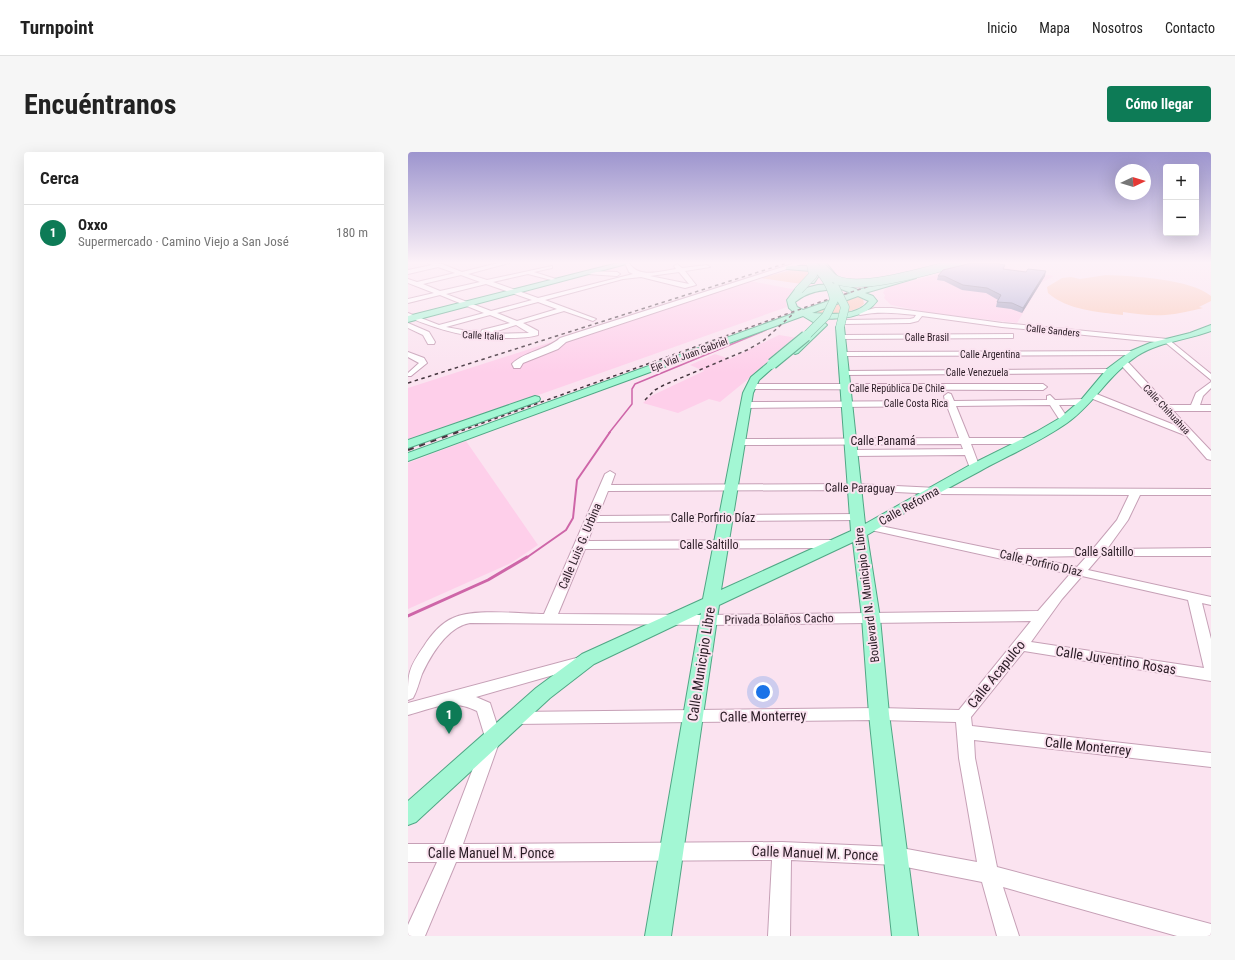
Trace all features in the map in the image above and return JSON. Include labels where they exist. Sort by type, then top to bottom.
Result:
[{"type":"main road","points":[[410,317],[482,300]]},
{"type":"main road","points":[[750,393],[771,370],[822,327],[822,323],[801,311],[791,300]]},
{"type":"main road","name":"Eje Vial Juan Gabriel","points":[[408,457],[770,324],[823,300]]},
{"type":"main road","points":[[750,393],[758,375],[804,338],[833,306],[834,300]]},
{"type":"main road","name":"Boulevard N. Municipio Libre","points":[[841,300],[845,307],[839,333],[848,404],[855,488],[861,522],[879,714],[905,936]]},
{"type":"main road","points":[[843,370],[847,367],[844,338],[845,322],[870,308],[873,301]]},
{"type":"main road","points":[[801,311],[857,314]]},
{"type":"main road","name":"Eje Vial Juan Gabriel","points":[[408,444],[549,394],[801,311]]},
{"type":"main road","name":"Calle Reforma","points":[[408,815],[514,718],[543,693],[588,659],[674,619],[709,611],[837,544],[861,522],[887,518],[1064,420],[1088,399],[1111,371],[1134,353],[1153,345],[1211,328]]},
{"type":"main road","name":"Calle Municipio Libre","points":[[658,936],[709,611],[731,487],[750,393]]},
{"type":"main road","points":[[861,522],[871,516],[887,518]]},
{"type":"street","points":[[456,300],[517,323]]},
{"type":"street","points":[[439,327],[538,300],[593,319]]},
{"type":"street","points":[[517,366],[516,364],[520,361],[555,347],[563,340],[688,300]]},
{"type":"street","name":"Calle Sanders","points":[[873,301],[884,305],[938,317]]},
{"type":"street","points":[[471,336],[564,309]]},
{"type":"street","name":"Calle Sanders","points":[[857,314],[887,310],[1002,325],[1168,341]]},
{"type":"street","points":[[845,322],[910,321],[916,320],[919,315]]},
{"type":"street","name":"Calle Italia","points":[[410,317],[459,334],[471,336],[514,336],[530,335],[535,332],[517,323]]},
{"type":"street","points":[[408,325],[422,332],[431,342]]},
{"type":"street","points":[[1002,325],[1064,420]]},
{"type":"street","points":[[408,336],[422,332]]},
{"type":"street","points":[[924,333],[975,468]]},
{"type":"street","name":"Calle Brasil","points":[[844,338],[924,333],[1010,336]]},
{"type":"street","points":[[1168,341],[1211,378]]},
{"type":"street","name":"Calle Argentina","points":[[846,354],[1134,353]]},
{"type":"street","points":[[408,354],[424,363],[411,374]]},
{"type":"street","name":"Calle Chihuahua","points":[[1124,362],[1192,435],[1206,446],[1211,457]]},
{"type":"street","name":"Calle Venezuela","points":[[843,370],[939,372],[1111,371]]},
{"type":"street","points":[[1195,408],[1199,395],[1211,384]]},
{"type":"street","name":"Calle República De Chile","points":[[750,393],[845,388],[1043,387]]},
{"type":"street","name":"Calle Costa Rica","points":[[750,393],[848,404],[1053,403],[1088,399]]},
{"type":"street","points":[[1088,399],[1192,435]]},
{"type":"street","points":[[1166,408],[1211,408]]},
{"type":"street","name":"Calle Panamá","points":[[740,442],[851,447],[965,440],[1027,441]]},
{"type":"street","points":[[851,447],[969,452]]},
{"type":"street","name":"Calle Luis G. Urbina","points":[[550,617],[606,488],[610,474]]},
{"type":"street","name":"Calle Paraguay","points":[[606,488],[731,487],[855,488],[937,491],[1211,492]]},
{"type":"street","name":"Calle Acapulco","points":[[964,724],[988,683],[1020,645],[1040,616],[1119,524],[1136,492]]},
{"type":"street","name":"Calle Porfirio Díaz","points":[[592,519],[726,518],[861,522],[1211,601]]},
{"type":"street","name":"Calle Saltillo","points":[[580,545],[837,544]]},
{"type":"street","name":"Calle Saltillo","points":[[996,553],[1097,551],[1211,552]]},
{"type":"street","points":[[1194,598],[1211,668]]},
{"type":"street","name":"Privada Bolaños Cacho","points":[[709,611],[871,618],[1007,618],[1040,616]]},
{"type":"street","points":[[408,694],[410,684],[417,670],[440,635],[454,623],[470,618],[550,617],[674,619]]},
{"type":"street","name":"Calle Juventino Rosas","points":[[1020,645],[1211,675]]},
{"type":"street","points":[[408,709],[454,698],[588,659]]},
{"type":"street","points":[[414,936],[450,854],[493,737],[484,707],[471,701],[454,698]]},
{"type":"street","name":"Calle Monterrey","points":[[514,718],[879,714],[964,724],[1211,760]]},
{"type":"street","points":[[964,724],[973,792],[989,874],[1008,936]]},
{"type":"street","points":[[779,936],[782,851]]},
{"type":"street","name":"Calle Manuel M. Ponce","points":[[408,853],[450,854],[782,851],[896,856],[989,874],[1211,935]]},
{"type":"shaded area","points":[[684,300],[787,300],[787,307],[408,441],[408,388]]},
{"type":"shaded area","points":[[844,300],[863,300],[864,304],[859,308],[840,313],[812,312]]},
{"type":"shaded area","points":[[886,300],[1031,300],[1017,323],[930,313],[891,305]]},
{"type":"shaded area","points":[[1057,300],[1211,300],[1211,301],[1199,307],[1203,308],[1165,315],[1123,312],[1123,315],[1073,307]]},
{"type":"shaded area","points":[[779,335],[798,338],[720,402],[709,399],[678,413],[643,403],[651,396],[704,371],[690,365],[715,354],[730,359]]},
{"type":"shaded area","points":[[466,441],[538,545],[511,563],[408,609],[408,463]]},
{"type":"building","points":[[998,300],[1028,300],[1023,308],[1012,303],[997,302]]},
{"type":"waterway","points":[[609,433],[632,404],[632,389],[635,384],[766,330]]},
{"type":"waterway","points":[[526,558],[566,530],[573,518],[577,480],[610,432]]},
{"type":"waterway","points":[[408,616],[488,580],[527,557]]},
{"type":"railway","points":[[408,383],[671,300]]},
{"type":"railway","points":[[455,433],[827,300]]},
{"type":"railway","points":[[645,400],[655,390],[664,385],[747,350],[763,341],[794,313]]},
{"type":"railway","points":[[408,450],[458,432]]},
{"type":"place","name":"Oxxo","points":[[449,734]]}]
